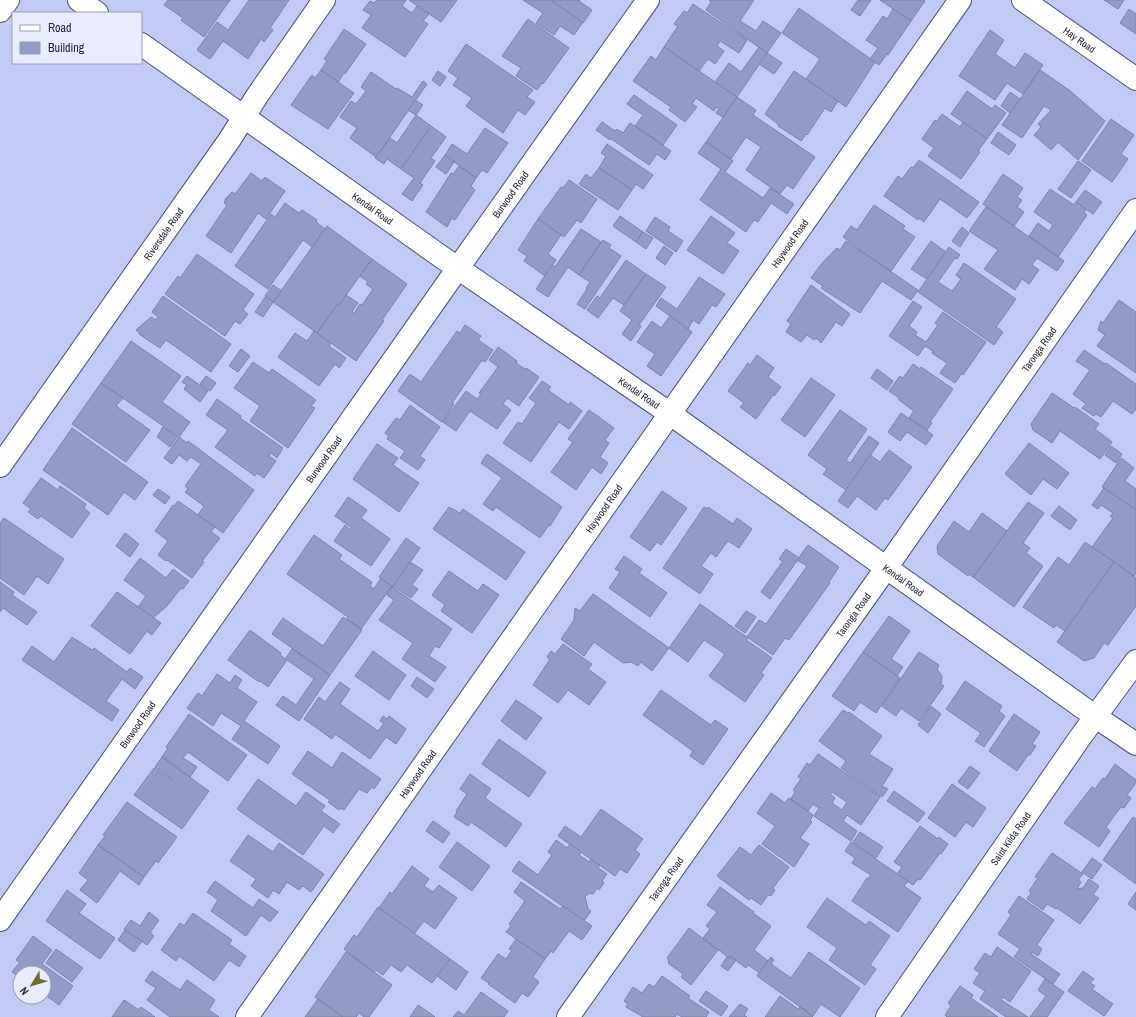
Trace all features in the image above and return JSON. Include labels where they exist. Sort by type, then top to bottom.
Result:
[{"type":"street","points":[[0,11],[8,0]]},
{"type":"street","points":[[79,0],[96,12]]},
{"type":"street","name":"Riversdale Road","points":[[0,466],[230,139],[257,96],[324,0]]},
{"type":"street","name":"Burwood Road","points":[[0,920],[648,0]]},
{"type":"street","name":"Haywood Road","points":[[246,1017],[960,0]]},
{"type":"street","name":"Hay Road","points":[[1023,0],[1136,79]]},
{"type":"street","name":"Kendal Road","points":[[142,45],[245,116],[458,268],[669,413],[1136,744]]},
{"type":"street","name":"Taronga Road","points":[[568,1017],[1136,210]]},
{"type":"street","name":"Saint Kilda Road","points":[[887,1017],[1136,661]]},
{"type":"building","points":[[168,0],[230,0],[204,37],[181,20],[183,18],[164,5]]},
{"type":"building","points":[[249,0],[289,0],[270,28],[273,30],[264,42],[261,39],[248,59],[223,41],[210,59],[197,50],[217,22],[228,30]]},
{"type":"building","points":[[377,0],[406,0],[402,6],[412,13],[417,6],[429,14],[423,21],[428,24],[405,57],[362,28],[371,15],[363,10],[370,1],[374,3]]},
{"type":"building","points":[[409,0],[457,0],[441,22]]},
{"type":"building","points":[[523,0],[551,0],[583,22],[574,35],[560,26],[554,35],[536,23],[543,13]]},
{"type":"building","points":[[551,0],[580,0],[579,1],[592,10],[583,23]]},
{"type":"building","points":[[709,0],[754,0],[740,21],[756,31],[763,21],[781,33],[767,53],[706,10],[711,2]]},
{"type":"building","points":[[858,0],[871,0],[860,16],[851,10]]},
{"type":"building","points":[[880,0],[923,0],[925,1],[911,21]]},
{"type":"building","points":[[1104,0],[1124,0],[1118,9]]},
{"type":"building","points":[[693,4],[747,40],[739,53],[720,41],[717,46],[724,51],[715,64],[708,59],[699,71],[664,47],[678,26],[674,24],[684,11],[687,13]]},
{"type":"building","points":[[799,8],[875,62],[846,107],[806,79],[820,59],[782,33]]},
{"type":"building","points":[[893,9],[911,21],[888,55],[887,54],[879,65],[870,59],[878,48],[866,40],[883,16],[887,19]]},
{"type":"building","points":[[1129,9],[1136,14],[1136,34],[1120,23]]},
{"type":"building","points":[[528,19],[569,48],[537,90],[516,76],[521,68],[502,56]]},
{"type":"building","points":[[344,29],[366,44],[338,82],[321,70],[327,61],[324,59]]},
{"type":"building","points":[[990,30],[1004,40],[995,54],[1015,68],[1025,53],[1043,65],[1023,94],[1007,83],[995,100],[959,76]]},
{"type":"building","points":[[466,44],[533,90],[527,97],[535,102],[525,115],[518,110],[503,133],[466,106],[472,98],[453,85],[458,78],[448,71]]},
{"type":"building","points":[[664,47],[737,97],[723,117],[716,113],[719,109],[716,107],[714,111],[696,98],[692,104],[697,107],[685,122],[669,110],[671,107],[633,81],[651,56],[656,60]]},
{"type":"building","points":[[759,47],[767,53],[737,97],[715,82],[729,63],[741,72]]},
{"type":"building","points":[[767,53],[782,63],[774,74],[759,64]]},
{"type":"building","points":[[321,70],[354,93],[328,129],[291,105],[312,75],[315,78]]},
{"type":"building","points":[[1040,70],[1069,90],[1105,121],[1078,160],[1058,142],[1051,150],[1034,135],[1041,127],[1038,124],[1051,110],[1044,106],[1022,138],[1002,125]]},
{"type":"building","points":[[438,71],[446,77],[440,86],[432,80]]},
{"type":"building","points":[[794,71],[838,101],[831,112],[825,108],[807,135],[806,134],[801,141],[778,126],[779,125],[765,114]]},
{"type":"building","points":[[371,72],[396,89],[397,88],[412,97],[423,81],[427,84],[376,157],[350,138],[357,128],[340,117],[351,101],[356,104],[366,91],[361,87]]},
{"type":"building","points":[[967,91],[992,109],[995,105],[1006,113],[987,139],[951,114]]},
{"type":"building","points":[[1010,92],[1020,99],[1010,113],[1001,106]]},
{"type":"building","points":[[634,95],[677,125],[663,145],[635,126],[643,115],[627,104]]},
{"type":"building","points":[[737,97],[756,110],[753,115],[815,157],[793,189],[787,185],[780,194],[746,170],[761,147],[746,137],[731,159],[706,142]]},
{"type":"building","points":[[415,100],[423,105],[416,115],[408,110]]},
{"type":"building","points":[[942,114],[960,127],[963,122],[987,139],[978,151],[980,152],[961,179],[928,156],[934,148],[922,139],[935,120],[937,121]]},
{"type":"building","points":[[416,115],[431,126],[401,169],[387,159],[384,164],[375,158],[390,138],[397,143]]},
{"type":"building","points":[[1111,119],[1134,135],[1121,154],[1128,159],[1112,182],[1082,161]]},
{"type":"building","points":[[602,122],[615,131],[617,129],[623,133],[630,123],[671,151],[665,160],[657,154],[649,165],[596,130]]},
{"type":"building","points":[[431,126],[446,137],[431,158],[435,161],[420,183],[423,185],[412,201],[402,194],[414,178],[401,169]]},
{"type":"building","points":[[485,128],[508,143],[487,173],[482,170],[476,178],[445,155],[452,144],[467,154]]},
{"type":"building","points":[[998,132],[1016,145],[1009,155],[991,143]]},
{"type":"building","points":[[706,142],[733,161],[725,172],[763,198],[770,188],[794,204],[787,214],[771,203],[758,222],[754,220],[746,232],[700,200],[721,169],[698,153]]},
{"type":"building","points":[[607,144],[653,175],[643,189],[636,184],[632,190],[599,168],[606,156],[601,153]]},
{"type":"building","points":[[445,155],[454,162],[446,174],[436,167]]},
{"type":"building","points":[[919,160],[979,202],[967,218],[940,199],[924,222],[919,218],[918,220],[884,196],[898,176],[902,179],[911,167],[913,168]]},
{"type":"building","points":[[1078,161],[1091,170],[1071,198],[1058,189]]},
{"type":"building","points":[[459,166],[476,178],[471,186],[475,190],[455,220],[452,218],[447,227],[426,212],[451,173],[453,174]]},
{"type":"building","points":[[599,168],[632,190],[618,210],[579,184],[586,174],[591,178]]},
{"type":"building","points":[[251,173],[262,181],[265,177],[285,191],[266,219],[258,213],[231,253],[206,236],[227,205],[224,203],[226,198],[232,192],[235,194]]},
{"type":"building","points":[[1003,174],[1023,188],[1017,197],[1022,200],[1017,207],[1024,212],[1014,226],[983,204]]},
{"type":"building","points":[[569,180],[597,199],[581,223],[577,220],[564,237],[538,219],[561,187],[563,188]]},
{"type":"building","points":[[1050,189],[1074,205],[1076,202],[1086,209],[1084,213],[1087,215],[1058,257],[1029,236],[1038,223],[1049,231],[1053,225],[1034,212]]},
{"type":"building","points":[[1085,190],[1102,202],[1093,214],[1076,202]]},
{"type":"building","points":[[285,203],[299,213],[302,210],[317,220],[316,222],[325,229],[312,247],[303,240],[268,289],[235,266],[271,214],[275,217]]},
{"type":"building","points":[[874,205],[905,226],[903,229],[915,237],[891,271],[859,250],[860,249],[843,237],[851,226],[857,230]]},
{"type":"building","points":[[986,207],[1064,261],[1057,271],[1037,258],[1032,265],[1039,270],[1029,284],[1022,279],[1015,290],[984,269],[998,250],[969,231]]},
{"type":"building","points":[[620,216],[643,232],[636,242],[613,226]]},
{"type":"building","points":[[711,216],[735,233],[727,243],[739,251],[723,274],[687,250]]},
{"type":"building","points":[[655,217],[670,227],[668,231],[683,241],[676,252],[646,231]]},
{"type":"building","points":[[538,219],[561,235],[548,254],[556,260],[545,276],[524,261],[527,256],[518,250]]},
{"type":"building","points":[[327,226],[372,259],[317,333],[273,302]]},
{"type":"building","points":[[962,227],[969,233],[960,247],[952,241]]},
{"type":"building","points":[[581,229],[601,242],[579,275],[568,267],[548,297],[536,289],[552,265],[555,267]]},
{"type":"building","points":[[643,232],[653,238],[646,249],[636,242]]},
{"type":"building","points":[[603,240],[611,245],[609,248],[621,256],[585,309],[577,304],[590,282],[579,275]]},
{"type":"building","points":[[846,241],[918,290],[911,300],[882,281],[860,313],[821,288],[823,286],[811,278],[822,263],[837,248],[840,250]]},
{"type":"building","points":[[931,241],[946,252],[927,279],[911,269]]},
{"type":"building","points":[[664,246],[673,253],[665,265],[656,258]]},
{"type":"building","points":[[949,247],[960,255],[957,259],[955,258],[938,282],[952,291],[961,279],[956,275],[964,263],[1016,299],[996,327],[1003,332],[994,345],[918,292]]},
{"type":"building","points":[[197,254],[254,294],[243,310],[248,314],[240,324],[235,321],[225,336],[165,294],[178,276],[180,278]]},
{"type":"building","points":[[372,259],[407,284],[382,320],[384,321],[356,361],[317,333],[346,295],[358,303],[352,311],[354,313],[360,304],[362,305],[373,289],[366,284],[368,282],[360,276]]},
{"type":"building","points":[[626,260],[646,274],[624,305],[613,298],[598,318],[587,310],[597,296],[600,298]]},
{"type":"building","points":[[646,274],[666,287],[639,325],[641,326],[631,341],[622,334],[632,320],[620,311]]},
{"type":"building","points":[[699,277],[725,294],[716,307],[712,305],[699,324],[693,320],[688,329],[656,306],[661,298],[677,309]]},
{"type":"building","points":[[273,285],[282,291],[273,302],[265,296]]},
{"type":"building","points":[[811,285],[850,314],[842,326],[836,322],[821,343],[816,338],[814,340],[807,335],[801,342],[786,332],[791,324],[787,321]]},
{"type":"building","points":[[163,296],[231,344],[211,372],[166,340],[160,348],[139,334],[140,333],[136,330],[151,317],[156,320],[158,317],[152,312]]},
{"type":"building","points":[[266,296],[273,302],[263,317],[255,312]]},
{"type":"building","points":[[1119,300],[1136,312],[1136,373],[1097,346],[1105,335],[1098,330],[1101,321],[1103,323]]},
{"type":"building","points":[[913,301],[922,307],[909,326],[917,332],[915,335],[926,342],[938,325],[935,323],[943,312],[986,342],[963,375],[962,373],[955,383],[940,373],[947,363],[932,353],[933,351],[925,346],[918,356],[889,336]]},
{"type":"building","points":[[670,316],[692,332],[661,376],[647,366],[655,354],[637,342],[652,321],[661,328]]},
{"type":"building","points":[[465,325],[481,336],[478,340],[493,350],[485,362],[482,360],[452,403],[454,404],[442,422],[398,391],[410,374],[421,382],[457,331],[460,333]]},
{"type":"building","points":[[314,331],[331,343],[329,346],[346,358],[339,368],[335,364],[319,386],[278,357],[295,333],[307,341]]},
{"type":"building","points":[[131,341],[181,376],[162,402],[190,422],[179,437],[101,383]]},
{"type":"building","points":[[498,347],[517,361],[516,363],[539,377],[519,406],[507,398],[503,404],[511,410],[497,429],[470,411],[456,431],[443,422],[466,391],[477,399],[481,394],[479,393],[498,367],[489,360]]},
{"type":"building","points":[[241,349],[250,356],[238,372],[229,366]]},
{"type":"building","points":[[1084,350],[1136,384],[1136,409],[1132,414],[1113,401],[1101,417],[1096,414],[1094,416],[1082,408],[1086,404],[1073,394],[1090,370],[1076,361]]},
{"type":"building","points":[[757,355],[774,368],[768,377],[781,387],[774,396],[773,395],[756,419],[740,407],[744,403],[728,391],[748,363],[750,365]]},
{"type":"building","points":[[253,362],[269,373],[272,369],[316,400],[311,406],[315,408],[288,448],[250,421],[260,406],[234,388]]},
{"type":"building","points":[[913,364],[920,369],[921,367],[953,389],[930,422],[932,423],[927,430],[909,418],[914,411],[889,391],[900,376],[903,378]]},
{"type":"building","points":[[877,369],[893,381],[887,390],[871,378]]},
{"type":"building","points":[[187,376],[208,391],[200,402],[184,389],[187,385],[182,382]]},
{"type":"building","points":[[206,376],[216,383],[210,391],[200,384]]},
{"type":"building","points":[[811,378],[835,395],[805,437],[781,420]]},
{"type":"building","points":[[542,381],[551,387],[548,390],[569,405],[570,402],[582,411],[569,429],[559,422],[531,462],[503,443],[518,422],[522,424],[536,403],[529,398]]},
{"type":"building","points":[[101,383],[123,398],[116,406],[150,430],[126,462],[72,424]]},
{"type":"building","points":[[1052,393],[1099,424],[1095,429],[1112,442],[1100,459],[1060,431],[1052,443],[1033,430],[1031,424]]},
{"type":"building","points":[[217,399],[241,416],[240,418],[283,448],[277,458],[271,453],[269,456],[276,461],[264,478],[257,473],[255,476],[215,447],[228,430],[206,415]]},
{"type":"building","points":[[410,405],[440,427],[420,456],[425,460],[418,470],[400,458],[405,451],[387,439],[389,436],[385,433],[396,418],[400,420]]},
{"type":"building","points":[[589,410],[614,428],[605,440],[609,443],[600,457],[608,463],[601,474],[592,467],[576,490],[551,472],[573,442],[568,439]]},
{"type":"building","points":[[840,410],[867,429],[846,460],[850,463],[869,436],[879,443],[846,490],[823,474],[827,469],[808,455]]},
{"type":"building","points":[[901,413],[933,435],[926,445],[907,432],[900,441],[888,432]]},
{"type":"building","points":[[163,427],[177,437],[170,447],[157,437]]},
{"type":"building","points":[[72,428],[148,482],[135,500],[124,492],[108,515],[43,470]]},
{"type":"building","points":[[179,437],[187,443],[188,441],[254,490],[223,533],[198,515],[204,506],[185,492],[188,489],[185,486],[201,464],[191,457],[187,461],[179,455],[172,464],[164,458]]},
{"type":"building","points":[[1029,443],[1069,473],[1057,489],[1043,479],[1031,495],[1005,474]]},
{"type":"building","points":[[377,444],[398,458],[393,465],[419,483],[399,512],[353,479]]},
{"type":"building","points":[[1111,446],[1122,454],[1116,463],[1105,455]]},
{"type":"building","points":[[889,450],[912,467],[888,500],[885,498],[876,510],[857,496],[848,508],[838,501],[870,455],[880,462]]},
{"type":"building","points":[[487,454],[562,507],[550,526],[549,525],[540,538],[496,507],[493,511],[483,504],[502,478],[481,463]]},
{"type":"building","points":[[1121,458],[1134,468],[1125,481],[1136,489],[1136,510],[1102,487]]},
{"type":"building","points":[[41,478],[58,490],[60,486],[86,504],[84,508],[90,513],[72,538],[41,516],[38,519],[28,512],[31,509],[23,503]]},
{"type":"building","points":[[1104,488],[1136,510],[1136,574],[1134,576],[1092,547],[1113,518],[1110,516],[1113,513],[1101,505],[1098,509],[1092,505]]},
{"type":"building","points":[[158,489],[170,497],[165,504],[153,495]]},
{"type":"building","points":[[662,491],[687,508],[661,545],[657,542],[650,551],[630,537]]},
{"type":"building","points":[[348,497],[367,510],[361,518],[390,539],[371,566],[334,541],[345,525],[351,530],[352,528],[335,516]]},
{"type":"building","points":[[178,501],[215,527],[211,532],[220,538],[202,561],[204,562],[192,578],[158,555],[168,541],[155,531],[173,505],[174,506]]},
{"type":"building","points":[[1028,502],[1044,513],[1023,543],[1030,548],[1026,553],[1043,566],[1014,607],[973,577]]},
{"type":"building","points":[[1059,506],[1077,520],[1070,530],[1051,516]]},
{"type":"building","points":[[449,507],[460,513],[463,509],[525,552],[506,580],[433,529]]},
{"type":"building","points":[[704,507],[707,509],[708,507],[733,524],[737,518],[752,529],[739,548],[728,541],[716,557],[711,553],[701,566],[713,574],[700,594],[663,568]]},
{"type":"building","points":[[982,513],[1007,531],[973,577],[969,574],[968,576],[938,554],[937,546],[954,521],[969,532]]},
{"type":"building","points":[[4,518],[64,559],[48,584],[37,576],[24,595],[0,578],[0,523]]},
{"type":"building","points":[[125,533],[139,544],[130,557],[116,546]]},
{"type":"building","points":[[314,535],[342,555],[339,559],[372,582],[370,586],[374,589],[381,578],[392,586],[361,629],[347,619],[348,617],[287,574]]},
{"type":"building","points":[[406,538],[420,548],[393,587],[379,577]]},
{"type":"building","points":[[1085,542],[1114,562],[1065,631],[1056,625],[1054,628],[1023,607],[1058,557],[1069,565]]},
{"type":"building","points":[[808,545],[839,567],[829,582],[830,583],[789,640],[785,638],[773,655],[747,637],[759,620],[766,624],[807,566],[797,560]]},
{"type":"building","points":[[786,549],[799,558],[770,599],[761,592],[783,561],[779,559]]},
{"type":"building","points":[[624,556],[642,569],[639,573],[667,593],[650,617],[609,588],[620,572],[615,569]]},
{"type":"building","points":[[140,558],[166,578],[173,569],[189,581],[183,589],[181,588],[167,606],[153,618],[138,607],[146,596],[124,580]]},
{"type":"building","points":[[410,562],[423,570],[412,585],[418,589],[411,598],[393,586]]},
{"type":"building","points":[[1114,562],[1136,578],[1136,606],[1108,645],[1104,643],[1094,658],[1084,661],[1057,642]]},
{"type":"building","points":[[449,571],[478,591],[483,584],[499,595],[472,633],[441,611],[445,605],[432,595]]},
{"type":"building","points":[[0,582],[14,592],[12,595],[37,612],[27,625],[3,608],[0,612]]},
{"type":"building","points":[[392,587],[452,629],[439,648],[435,646],[429,656],[446,667],[435,682],[402,659],[413,643],[379,620],[394,600],[387,595]]},
{"type":"building","points":[[117,592],[161,623],[152,635],[147,631],[130,654],[91,626]]},
{"type":"building","points":[[593,594],[669,648],[652,671],[641,662],[638,666],[631,662],[623,663],[594,642],[584,656],[561,639],[574,620],[575,608],[580,611]]},
{"type":"building","points":[[700,604],[748,638],[746,640],[772,658],[761,673],[764,675],[745,702],[709,676],[725,654],[704,640],[688,662],[669,648]]},
{"type":"building","points":[[746,611],[756,617],[745,633],[735,626]]},
{"type":"building","points":[[889,616],[910,631],[891,659],[903,667],[897,676],[863,652]]},
{"type":"building","points":[[343,617],[362,630],[330,675],[272,634],[283,618],[323,646]]},
{"type":"building","points":[[250,630],[281,653],[280,655],[285,659],[292,649],[330,675],[299,721],[276,705],[283,696],[296,705],[314,679],[287,660],[268,687],[228,660]]},
{"type":"building","points":[[72,637],[92,650],[94,648],[127,672],[130,668],[143,677],[135,689],[122,679],[106,701],[119,710],[112,721],[22,660],[32,646],[54,662]]},
{"type":"building","points":[[563,644],[592,664],[588,669],[606,682],[589,705],[568,690],[558,703],[533,685],[550,659],[547,657],[551,651],[555,654]]},
{"type":"building","points":[[373,651],[406,675],[389,700],[355,676]]},
{"type":"building","points":[[863,652],[900,678],[876,713],[860,702],[854,711],[832,696]]},
{"type":"building","points":[[919,652],[939,665],[937,669],[942,676],[941,684],[944,686],[919,721],[901,708],[896,716],[882,706]]},
{"type":"building","points":[[217,674],[230,683],[235,675],[242,680],[237,688],[257,702],[244,721],[280,746],[268,764],[232,739],[241,726],[221,713],[213,726],[187,708],[198,693],[202,696]]},
{"type":"building","points":[[417,677],[434,689],[427,698],[411,686]]},
{"type":"building","points":[[965,681],[1002,706],[999,711],[1005,716],[984,747],[975,741],[981,733],[946,709]]},
{"type":"building","points":[[340,682],[350,689],[340,704],[378,731],[384,723],[380,721],[383,716],[387,719],[389,716],[406,729],[396,744],[386,737],[370,759],[335,734],[332,739],[304,719],[319,697],[325,702]]},
{"type":"building","points":[[661,690],[711,725],[715,720],[728,729],[703,765],[690,756],[693,751],[643,715]]},
{"type":"building","points":[[516,700],[542,718],[526,740],[501,721]]},
{"type":"building","points":[[931,706],[941,714],[928,733],[918,725]]},
{"type":"building","points":[[843,710],[848,713],[849,712],[882,736],[869,754],[893,769],[882,786],[888,789],[882,797],[841,768],[846,761],[819,741]]},
{"type":"building","points":[[189,714],[247,755],[228,781],[188,752],[183,758],[197,767],[190,777],[162,757],[168,748],[166,747]]},
{"type":"building","points":[[1014,714],[1040,732],[1032,744],[1036,746],[1017,771],[989,751]]},
{"type":"building","points":[[499,739],[546,772],[529,797],[482,764]]},
{"type":"building","points":[[308,751],[332,768],[342,752],[381,779],[374,789],[372,787],[367,793],[359,789],[344,810],[340,808],[339,810],[328,802],[330,800],[292,774]]},
{"type":"building","points":[[818,754],[880,797],[861,825],[847,815],[843,821],[857,831],[851,841],[814,816],[819,808],[813,804],[808,811],[791,799],[795,792],[793,790],[801,779],[798,777],[807,763],[810,765]],"holes":[[[832,792],[847,802],[842,810],[832,803],[835,798],[830,794]]]},
{"type":"building","points":[[162,757],[209,791],[182,829],[134,795],[154,768],[171,780],[172,779],[155,767]]},
{"type":"building","points":[[1115,764],[1136,780],[1136,783],[1127,795],[1131,798],[1124,808],[1121,807],[1106,827],[1110,831],[1099,847],[1064,823],[1092,787],[1095,789],[1103,778],[1105,779]]},
{"type":"building","points":[[970,766],[980,773],[968,789],[958,782]]},
{"type":"building","points":[[470,774],[491,789],[485,798],[522,824],[506,847],[471,822],[468,826],[454,817],[457,812],[456,811],[467,794],[460,789]]},
{"type":"building","points":[[258,779],[296,806],[306,792],[325,806],[321,811],[340,824],[333,833],[324,826],[303,855],[237,809]]},
{"type":"building","points":[[952,784],[986,808],[973,827],[966,822],[955,837],[928,818]]},
{"type":"building","points":[[894,791],[925,813],[918,822],[887,801]]},
{"type":"building","points":[[771,793],[785,803],[789,798],[813,815],[810,820],[812,822],[800,838],[809,844],[794,867],[762,844],[775,826],[757,813]]},
{"type":"building","points":[[127,802],[177,837],[158,863],[156,861],[144,877],[98,845],[105,836],[103,835]]},
{"type":"building","points":[[601,809],[643,839],[635,850],[640,854],[627,873],[620,869],[615,876],[558,836],[565,826],[581,837]]},
{"type":"building","points":[[1133,817],[1136,819],[1136,884],[1103,860]]},
{"type":"building","points":[[433,821],[450,833],[443,843],[426,831]]},
{"type":"building","points":[[920,826],[938,839],[939,837],[948,844],[920,880],[918,879],[913,885],[897,874],[902,867],[894,862]]},
{"type":"building","points":[[860,832],[883,847],[876,858],[853,842]]},
{"type":"building","points":[[248,835],[273,852],[279,843],[324,874],[311,892],[303,886],[299,890],[287,882],[279,894],[273,890],[268,898],[251,886],[256,879],[230,861]]},
{"type":"building","points":[[556,840],[567,848],[570,844],[581,852],[579,855],[589,862],[591,859],[600,865],[598,868],[607,874],[602,881],[604,883],[599,890],[597,888],[593,894],[590,893],[585,896],[588,909],[591,911],[584,921],[512,871],[519,861],[538,875],[552,855],[548,852]]},
{"type":"building","points":[[457,842],[490,866],[472,891],[439,867]]},
{"type":"building","points":[[851,842],[908,881],[904,886],[921,898],[898,932],[852,901],[867,878],[868,879],[871,875],[852,863],[855,858],[845,851]]},
{"type":"building","points":[[98,845],[144,877],[139,885],[120,871],[97,903],[80,890],[88,880],[79,873]]},
{"type":"building","points":[[759,845],[789,867],[773,888],[775,890],[771,896],[768,895],[761,905],[751,898],[749,900],[717,876],[740,847],[751,855]]},
{"type":"building","points":[[1052,853],[1083,874],[1078,880],[1081,882],[1077,889],[1083,888],[1089,879],[1099,886],[1093,895],[1099,898],[1080,924],[1057,908],[1056,909],[1047,904],[1043,910],[1027,899],[1031,893],[1029,891],[1038,878],[1035,877]]},
{"type":"building","points":[[1092,858],[1102,865],[1092,879],[1082,872]]},
{"type":"building","points":[[412,866],[429,879],[424,886],[433,892],[439,885],[457,898],[435,929],[424,921],[414,934],[379,908],[390,892],[392,894]]},
{"type":"building","points":[[215,881],[253,908],[259,899],[278,912],[270,922],[261,915],[246,936],[211,911],[218,900],[207,892]]},
{"type":"building","points":[[521,882],[560,909],[563,906],[592,926],[582,940],[569,931],[553,953],[551,951],[545,959],[506,932],[511,926],[509,924],[525,901],[514,892]]},
{"type":"building","points":[[720,887],[771,926],[754,950],[768,961],[760,973],[748,965],[746,968],[730,956],[729,958],[703,938],[710,929],[706,926],[717,912],[707,905]]},
{"type":"building","points":[[67,890],[86,904],[79,913],[115,938],[100,959],[46,921]]},
{"type":"building","points":[[1136,892],[1136,910],[1128,904]]},
{"type":"building","points":[[1019,896],[1054,920],[1037,945],[1042,949],[1038,956],[1032,952],[1031,954],[1060,974],[1053,984],[1014,957],[1020,949],[998,934],[1011,915],[1008,912]]},
{"type":"building","points":[[827,898],[866,925],[869,921],[890,936],[870,965],[876,969],[865,985],[829,960],[837,948],[807,927]]},
{"type":"building","points":[[378,907],[450,959],[432,983],[407,965],[401,972],[391,965],[383,975],[376,970],[374,972],[344,949],[354,935],[357,937]]},
{"type":"building","points":[[149,912],[159,920],[150,933],[154,936],[147,945],[124,929],[131,920],[140,926]]},
{"type":"building","points":[[193,913],[232,940],[229,944],[246,956],[239,967],[229,960],[214,981],[179,956],[176,961],[161,950],[180,923],[184,926]]},
{"type":"building","points":[[689,928],[718,950],[691,985],[681,977],[683,974],[668,963],[669,961],[667,958]]},
{"type":"building","points":[[125,930],[142,941],[134,952],[118,940]]},
{"type":"building","points":[[33,936],[52,950],[42,964],[43,965],[18,965],[20,962],[16,960]]},
{"type":"building","points":[[516,939],[545,959],[533,977],[539,982],[528,997],[522,993],[515,1003],[481,978],[498,954],[506,959],[512,950],[509,949]]},
{"type":"building","points":[[997,947],[1031,971],[1010,1002],[1003,997],[1001,1000],[1028,1017],[1006,1017],[980,999],[985,991],[973,983],[980,973],[974,969],[985,953],[991,957]]},
{"type":"building","points":[[56,949],[83,968],[72,982],[52,967],[52,965],[46,963]]},
{"type":"building","points":[[346,952],[392,985],[369,1017],[364,1017],[359,1013],[356,1017],[343,1017],[315,997]]},
{"type":"building","points":[[809,952],[860,988],[840,1017],[821,1004],[813,1016],[757,976],[771,957],[774,960],[771,964],[791,978]]},
{"type":"building","points":[[730,956],[736,960],[728,971],[721,966],[727,957],[729,958]]},
{"type":"building","points":[[450,959],[468,972],[456,990],[437,976]]},
{"type":"building","points":[[52,971],[73,986],[59,1005],[52,1000]]},
{"type":"building","points":[[152,971],[180,990],[187,980],[215,1000],[209,1010],[219,1017],[170,1017],[147,1000],[156,988],[145,981]]},
{"type":"building","points":[[1083,971],[1094,979],[1090,983],[1095,986],[1092,989],[1113,1004],[1104,1016],[1068,991]]},
{"type":"building","points":[[662,976],[690,996],[688,998],[709,1012],[706,1017],[682,1017],[677,1014],[675,1017],[643,1017],[626,1007],[628,1004],[624,1001],[633,987],[642,993],[649,984],[654,987]]},
{"type":"building","points":[[1045,979],[1064,992],[1047,1017],[1030,1017],[1046,996],[1038,990]]},
{"type":"building","points":[[960,986],[973,995],[971,998],[998,1017],[947,1017],[945,1015],[951,1006],[948,1003]]},
{"type":"building","points":[[706,991],[728,1006],[721,1016],[699,1001]]},
{"type":"building","points":[[481,992],[508,1011],[504,1017],[453,1017],[458,1011],[464,1015]]},
{"type":"building","points":[[780,996],[798,1009],[800,1007],[813,1017],[765,1017]]},
{"type":"building","points":[[318,999],[343,1017],[305,1017]]},
{"type":"building","points":[[124,1000],[139,1010],[141,1007],[155,1017],[112,1017]]},
{"type":"building","points":[[740,1004],[748,1009],[744,1015],[747,1017],[729,1017]]},
{"type":"building","points":[[418,1005],[435,1017],[410,1017]]}]
